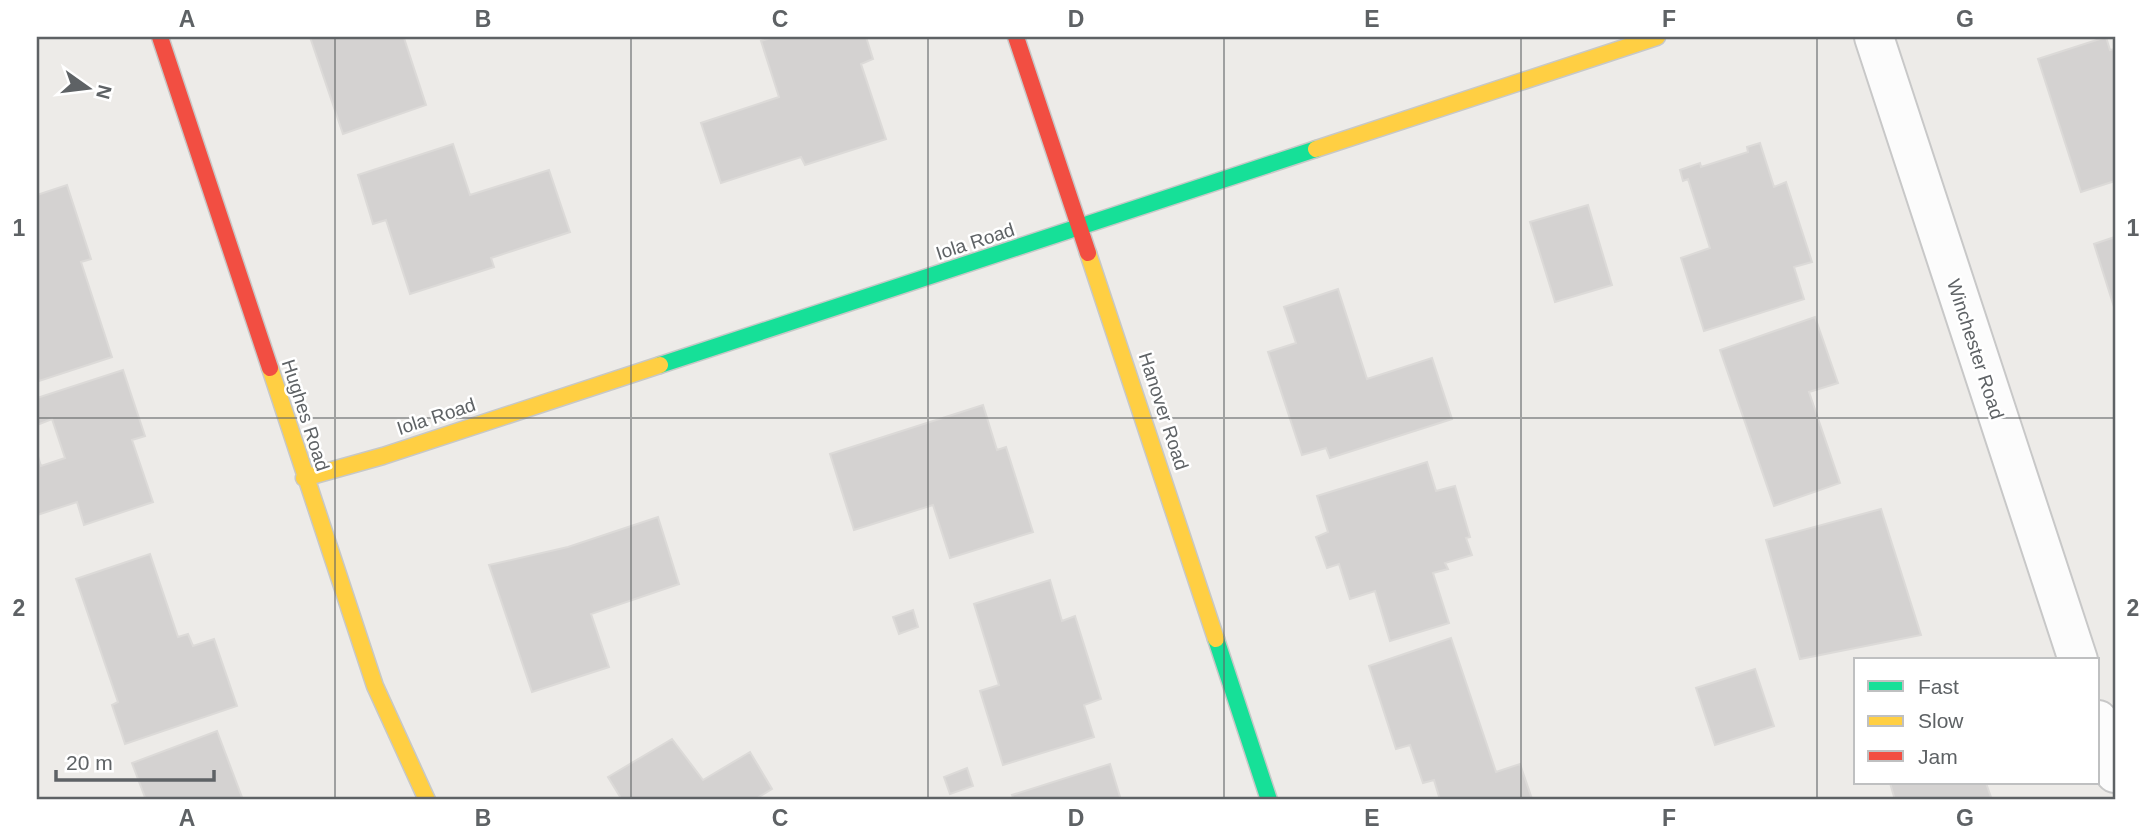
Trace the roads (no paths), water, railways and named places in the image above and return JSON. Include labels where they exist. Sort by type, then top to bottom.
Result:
[{"type":"street","name":"Hughes Road","points":[[160,37],[375,686],[427,800]]},
{"type":"street","name":"Hanover Road","points":[[1016,37],[1082,229],[1269,800]]},
{"type":"street","name":"Iola Road","points":[[304,478],[383,456],[1082,229],[1657,37]]},
{"type":"street","name":"Winchester Road","points":[[1874,37],[2077,658]]},
{"type":"street","points":[[2100,726],[2115,773]]}]
